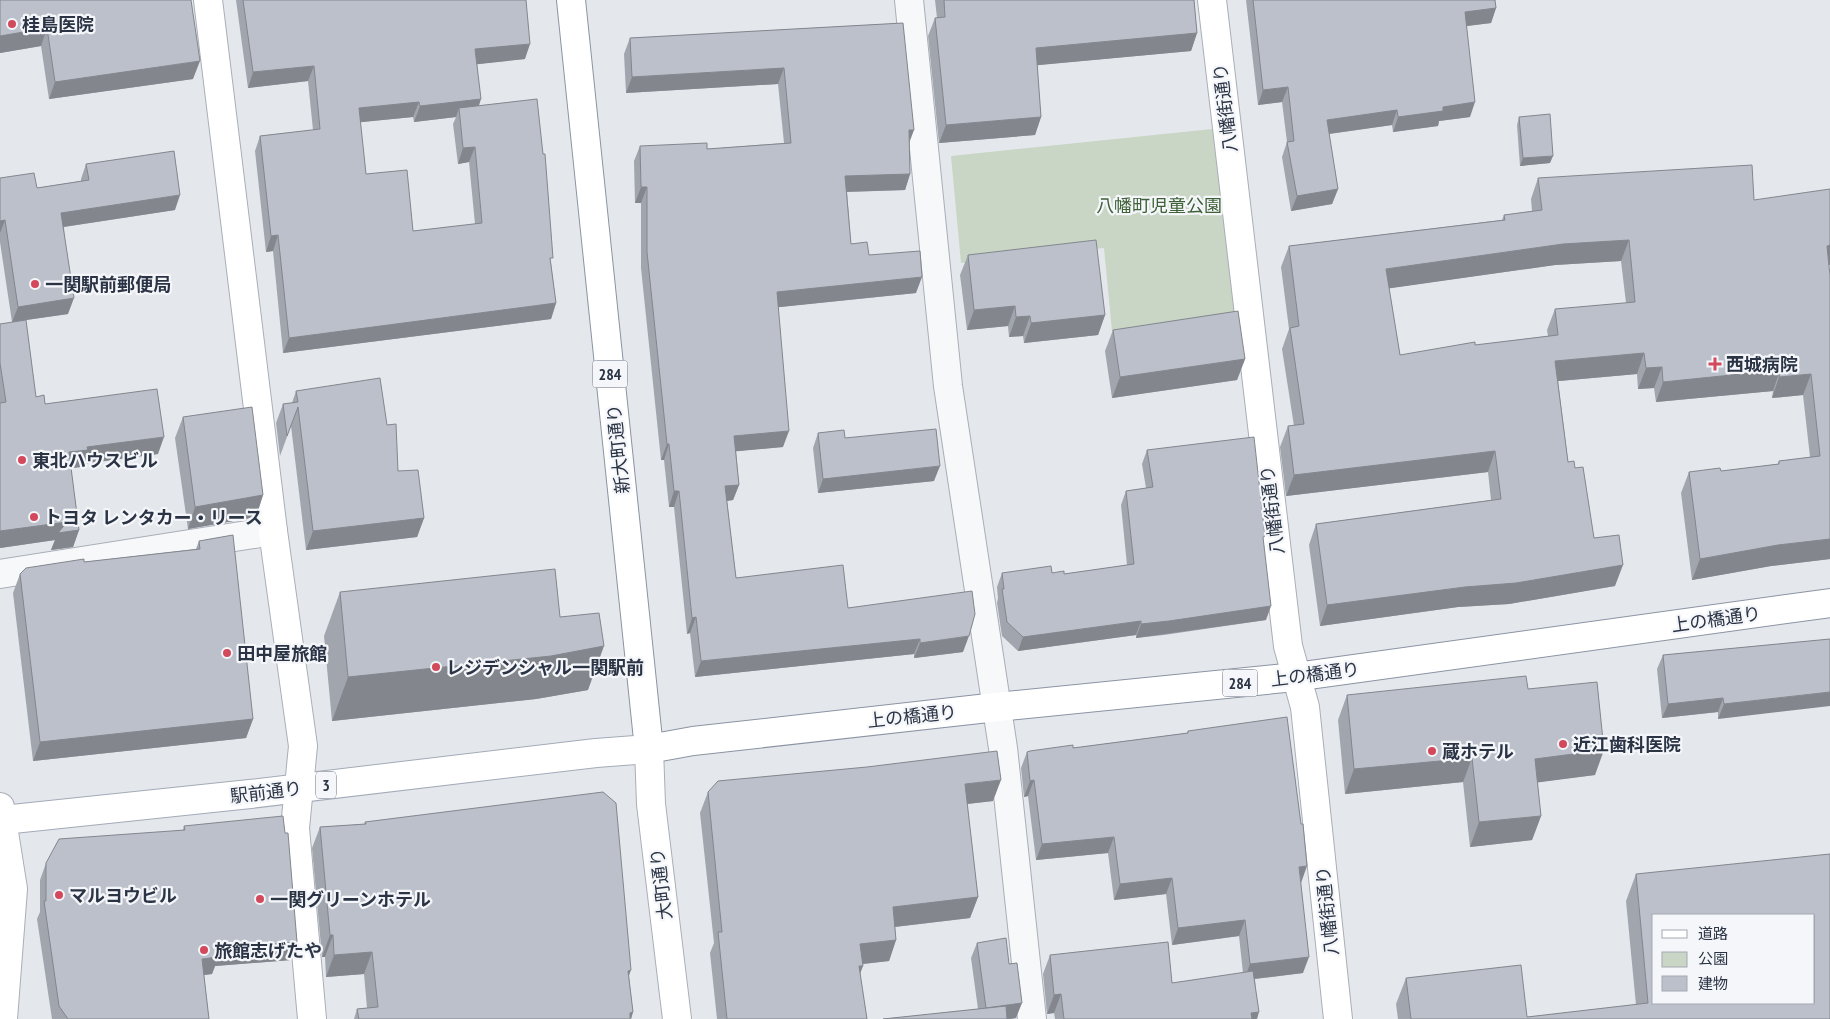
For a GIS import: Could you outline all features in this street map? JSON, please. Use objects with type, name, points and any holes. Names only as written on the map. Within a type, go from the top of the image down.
[{"type":"main road","points":[[208,0],[273,531],[303,746],[295,828],[312,1019]]},
{"type":"main road","name":"新大町通り","points":[[571,0],[649,748]]},
{"type":"main road","name":"八幡街通り","points":[[1212,0],[1288,646],[1295,677],[1305,707],[1338,1019]]},
{"type":"main road","name":"上の橋通り","points":[[649,748],[693,741],[997,707],[1295,677],[1830,604]]},
{"type":"main road","name":"駅前通り","points":[[1,813],[300,788],[649,748]]},
{"type":"main road","name":"大町通り","points":[[649,748],[651,804],[677,1019]]},
{"type":"main road","points":[[1,813],[7,890],[3,1019]]},
{"type":"street","points":[[909,0],[948,386],[997,707],[1032,1019]]},
{"type":"street","points":[[0,574],[273,531]]},
{"type":"green space","name":"八幡町児童公園","points":[[1222,128],[1240,317],[1112,331],[1104,248],[961,263],[951,156]]},
{"type":"building","points":[[0,0],[191,0],[200,61],[55,82],[47,28],[0,36]]},
{"type":"building","points":[[243,0],[526,0],[530,44],[475,49],[481,99],[420,106],[419,102],[359,108],[366,174],[407,170],[413,231],[482,223],[475,147],[463,148],[459,108],[537,99],[543,154],[545,154],[553,258],[550,258],[556,303],[289,338],[278,235],[271,236],[260,136],[320,129],[314,66],[253,72]]},
{"type":"building","points":[[944,0],[1194,0],[1197,33],[1036,48],[1041,117],[946,125],[935,18],[945,17]]},
{"type":"building","points":[[1253,0],[1495,0],[1496,8],[1465,12],[1475,102],[1443,107],[1443,111],[1398,117],[1397,110],[1327,120],[1338,189],[1297,196],[1287,142],[1294,141],[1288,87],[1263,90]]},
{"type":"building","points":[[903,23],[914,130],[909,130],[910,174],[845,176],[851,244],[867,242],[869,255],[920,251],[922,277],[777,292],[789,431],[734,436],[739,485],[725,486],[736,578],[843,565],[848,608],[972,591],[975,614],[969,636],[920,643],[920,639],[701,661],[696,617],[692,618],[679,491],[674,491],[669,444],[667,444],[647,252],[647,187],[641,187],[640,146],[707,143],[707,149],[791,143],[784,68],[632,77],[630,38]]},
{"type":"building","points":[[1550,114],[1553,156],[1523,158],[1519,117]]},
{"type":"building","points":[[174,151],[180,195],[61,213],[74,298],[18,307],[5,220],[0,221],[0,178],[34,173],[37,188],[89,180],[86,164]]},
{"type":"building","points":[[1752,165],[1754,200],[1830,189],[1830,245],[1827,246],[1830,276],[1830,539],[1778,545],[1700,559],[1689,472],[1720,468],[1721,471],[1779,464],[1779,461],[1820,456],[1811,374],[1779,377],[1780,370],[1663,382],[1662,367],[1646,368],[1644,353],[1555,361],[1568,462],[1574,461],[1575,468],[1583,467],[1594,538],[1619,535],[1623,565],[1516,583],[1465,587],[1327,605],[1316,524],[1501,499],[1495,451],[1294,475],[1288,426],[1304,424],[1290,328],[1299,326],[1289,246],[1505,220],[1504,215],[1542,210],[1538,178]],"holes":[[[1629,240],[1635,302],[1555,309],[1558,335],[1475,345],[1475,342],[1400,355],[1386,269],[1563,244]]]},
{"type":"building","points":[[1096,240],[1105,315],[1031,323],[1030,316],[1016,317],[1015,306],[974,310],[968,255]]},
{"type":"building","points":[[1238,311],[1245,359],[1120,377],[1113,330]]},
{"type":"building","points":[[26,320],[36,397],[44,395],[45,404],[157,389],[164,437],[87,447],[88,450],[69,452],[79,530],[58,533],[67,522],[0,531],[0,403],[6,402],[0,363],[0,324]]},
{"type":"building","points":[[380,378],[387,425],[396,424],[398,471],[418,470],[424,518],[313,531],[298,407],[287,436],[283,404],[298,402],[296,391]]},
{"type":"building","points":[[252,407],[263,495],[195,507],[183,417]]},
{"type":"building","points":[[936,429],[940,466],[823,479],[818,433],[844,430],[845,438]]},
{"type":"building","points":[[1254,437],[1271,606],[1169,621],[1141,624],[1141,621],[1023,637],[1007,622],[1002,589],[1004,589],[1002,573],[1051,566],[1052,573],[1064,571],[1064,574],[1134,564],[1126,491],[1153,487],[1147,450]]},
{"type":"building","points":[[233,535],[253,719],[40,742],[20,574],[26,568],[84,559],[84,562],[200,549],[199,541]]},
{"type":"building","points":[[555,569],[560,617],[599,613],[604,646],[551,656],[348,677],[340,592]]},
{"type":"building","points":[[1830,639],[1830,692],[1724,704],[1723,698],[1668,704],[1663,655]]},
{"type":"building","points":[[1526,676],[1528,689],[1597,682],[1604,750],[1535,759],[1541,816],[1479,822],[1472,758],[1354,769],[1347,695]]},
{"type":"building","points":[[1287,717],[1301,824],[1303,824],[1307,866],[1299,867],[1309,957],[1250,964],[1245,920],[1178,928],[1172,878],[1120,884],[1114,837],[1042,844],[1034,780],[1030,781],[1027,752],[1073,745],[1073,748],[1188,733],[1188,731]]},
{"type":"building","points":[[997,751],[1001,780],[965,784],[978,897],[893,907],[896,940],[860,944],[863,966],[859,966],[867,1019],[727,1019],[718,932],[722,932],[708,792],[718,781],[867,767]]},
{"type":"building","points":[[603,792],[616,803],[631,970],[628,971],[633,1012],[630,1013],[630,1019],[359,1019],[357,1009],[378,1007],[372,952],[334,955],[333,935],[330,935],[320,827],[366,824],[365,822]]},
{"type":"building","points":[[283,816],[285,833],[288,833],[297,942],[218,949],[218,957],[202,959],[209,1019],[68,1019],[59,1006],[44,901],[46,901],[46,863],[59,839],[185,830],[184,826]]},
{"type":"building","points":[[1830,854],[1830,1019],[1411,1019],[1406,978],[1521,965],[1527,1017],[1648,1003],[1636,874]]},
{"type":"building","points":[[1006,938],[1009,964],[1017,963],[1022,1003],[986,1008],[977,943]]},
{"type":"building","points":[[1168,942],[1172,983],[1253,971],[1259,1012],[1251,1013],[1252,1019],[1064,1019],[1061,994],[1054,995],[1050,955]]},
{"type":"building","points":[[1006,1006],[1007,1019],[883,1019]]},
{"type":"place","name":"桂島医院","points":[[12,24]]},
{"type":"place","name":"一関駅前郵便局","points":[[35,284]]},
{"type":"place","name":"西城病院","points":[[1715,364]]},
{"type":"place","name":"東北ハウスビル","points":[[22,460]]},
{"type":"place","name":"トヨタ レンタカー・リース","points":[[34,517]]},
{"type":"place","name":"田中屋旅館","points":[[227,653]]},
{"type":"place","name":"レジデンシャル一関駅前","points":[[436,667]]},
{"type":"place","name":"近江歯科医院","points":[[1563,744]]},
{"type":"place","name":"蔵ホテル","points":[[1432,751]]},
{"type":"place","name":"マルヨウビル","points":[[59,895]]},
{"type":"place","name":"一関グリーンホテル","points":[[260,899]]},
{"type":"place","name":"旅館志げたや","points":[[204,950]]}]
